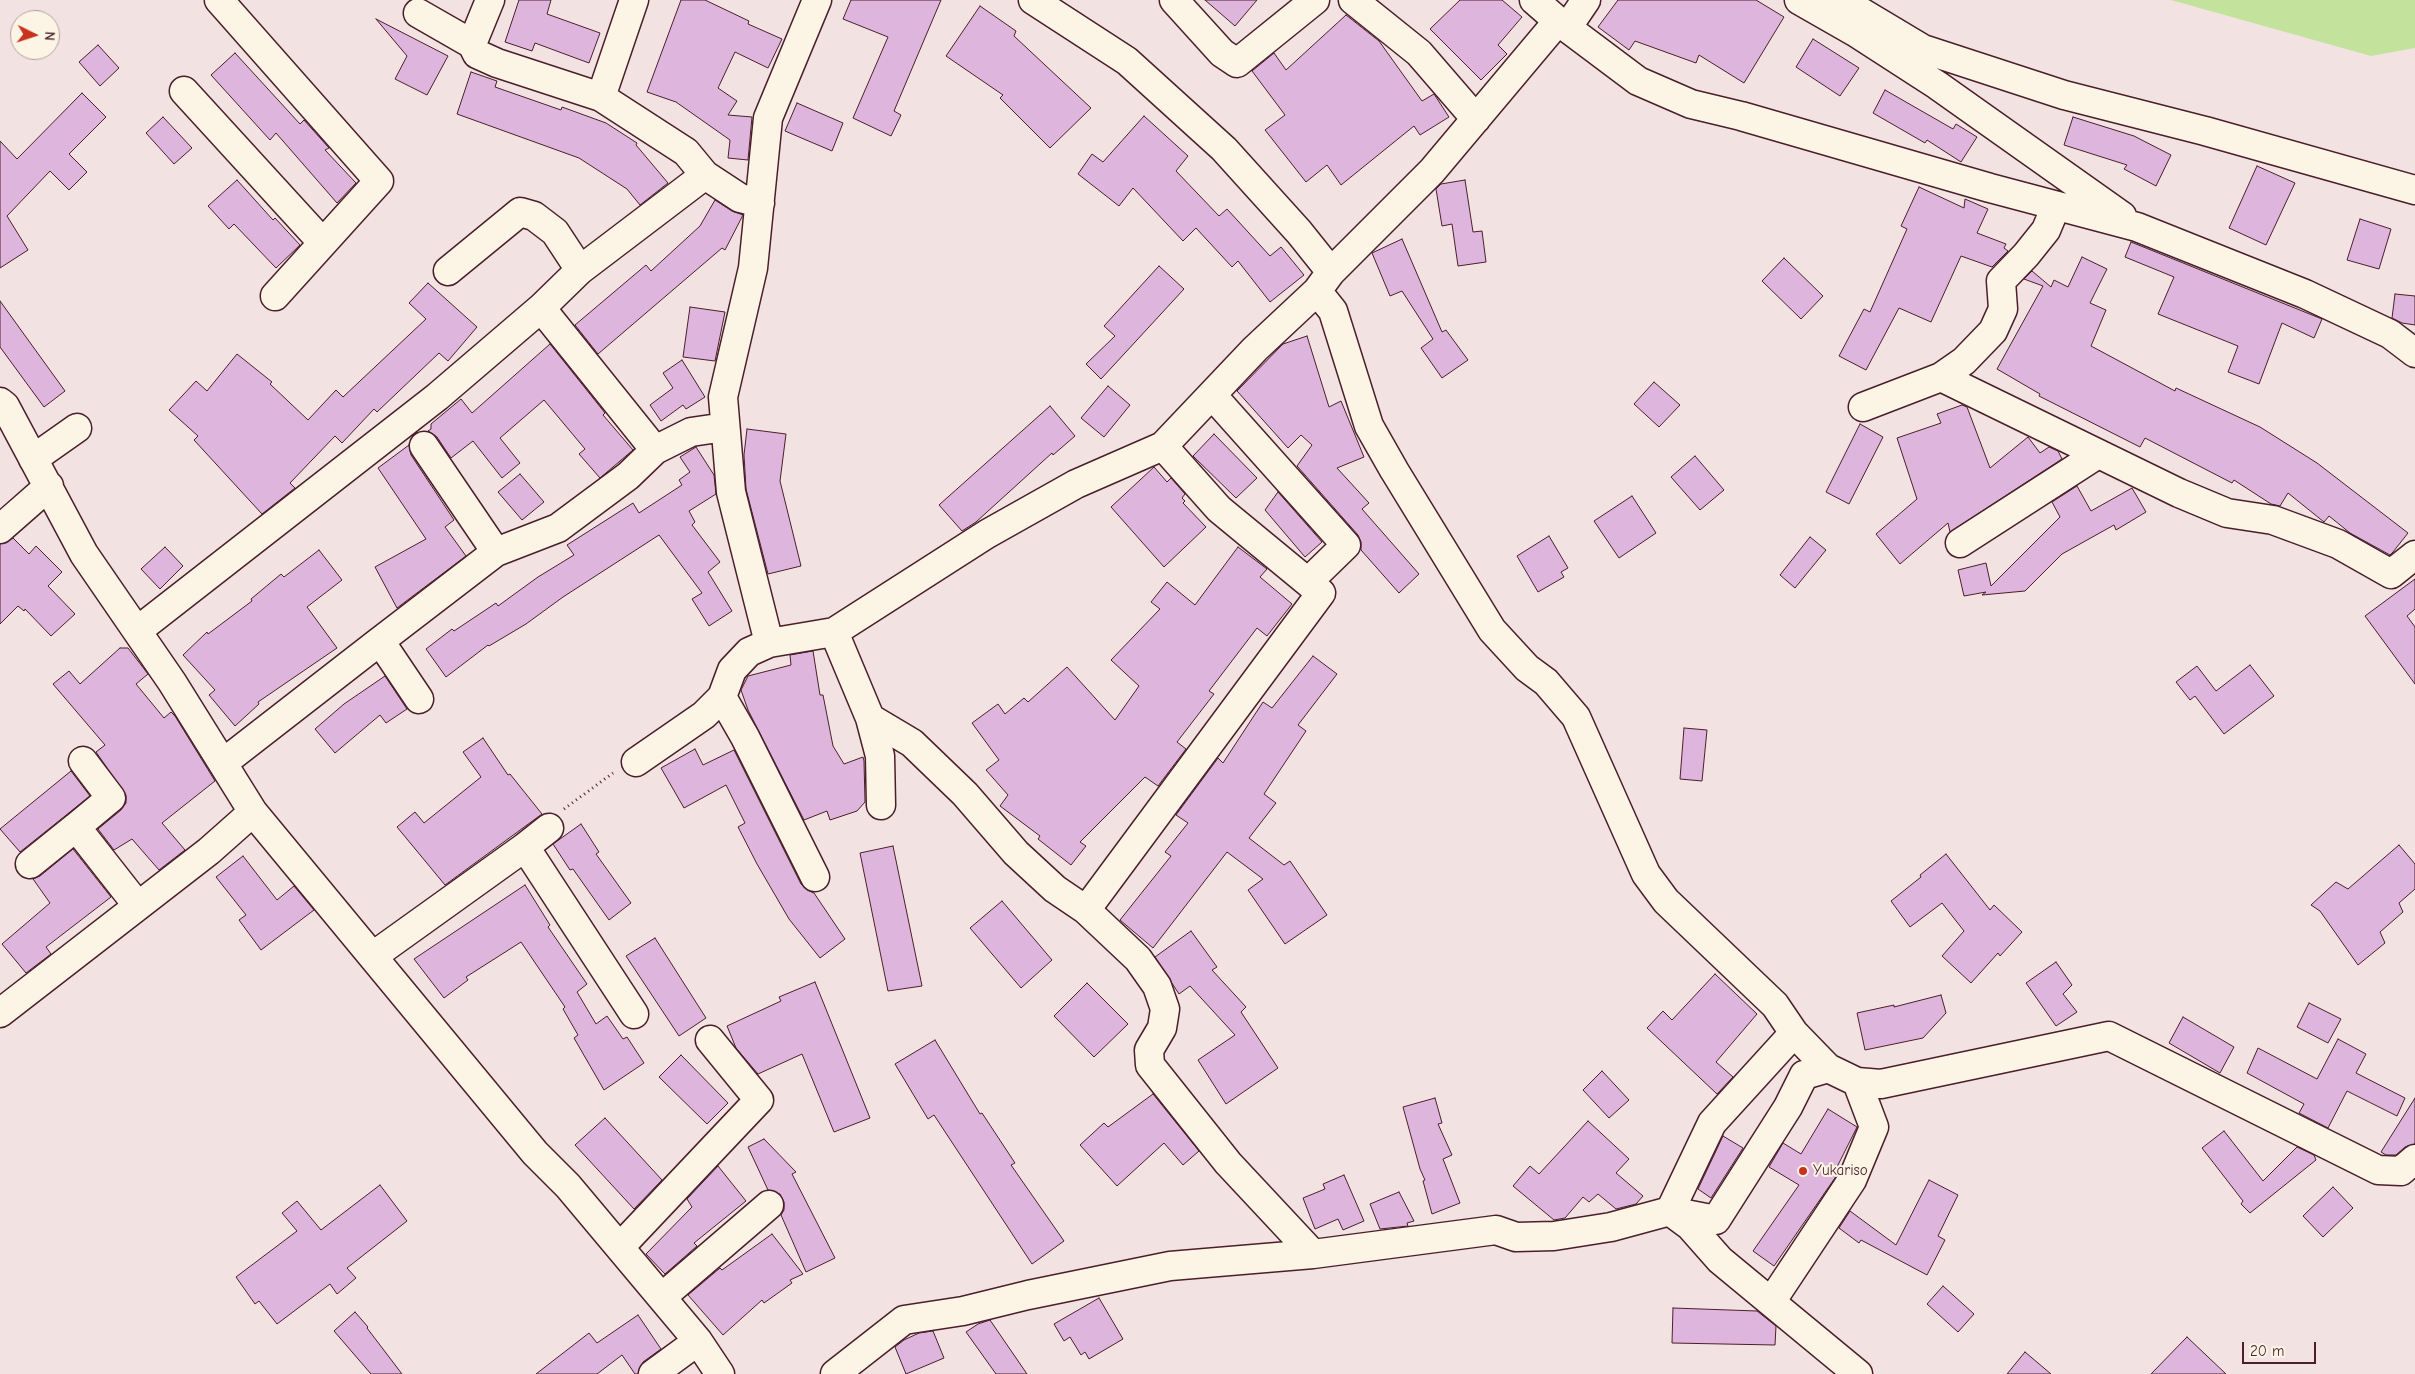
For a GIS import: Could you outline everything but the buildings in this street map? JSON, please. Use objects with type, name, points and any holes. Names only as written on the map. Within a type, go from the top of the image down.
[{"type":"street","points":[[219,0],[378,181],[274,296]]},
{"type":"street","points":[[472,44],[490,0]]},
{"type":"street","points":[[601,97],[634,0]]},
{"type":"street","points":[[769,643],[730,492],[723,397],[753,268],[768,118],[818,0]]},
{"type":"street","points":[[1034,0],[1127,61],[1210,137],[1299,232],[1324,281],[1369,426],[1492,630],[1527,668],[1546,682],[1576,717],[1646,874],[1666,901],[1775,1005],[1794,1032],[1828,1068],[1857,1082],[1881,1084],[2109,1036],[2378,1170],[2401,1171],[2415,1159]]},
{"type":"street","points":[[1174,0],[1222,52],[1237,63],[1315,0]]},
{"type":"street","points":[[1353,0],[1419,53],[1476,119]]},
{"type":"street","points":[[1534,0],[1638,81],[1691,104],[1751,118],[2137,228],[2305,294],[2390,334],[2415,353]]},
{"type":"street","points":[[636,762],[704,716],[722,697],[732,670],[749,652],[769,643],[834,632],[987,534],[1076,484],[1163,446],[1255,349],[1432,171],[1476,119],[1586,0]]},
{"type":"street","points":[[1799,0],[1855,32],[1937,85],[2137,228]]},
{"type":"street","points":[[1841,0],[1923,49],[2064,95],[2415,190]]},
{"type":"street","points":[[418,13],[472,44],[477,54],[498,63],[601,97],[686,152],[705,175],[740,198],[760,203]]},
{"type":"street","points":[[184,91],[323,243]]},
{"type":"street","points":[[137,631],[437,397],[541,308],[580,270],[705,175]]},
{"type":"street","points":[[1863,407],[1941,377],[1964,361],[1994,331],[2003,309],[2001,282],[2046,230],[2056,206]]},
{"type":"street","points":[[448,271],[520,212],[534,216],[555,232],[580,270]]},
{"type":"street","points":[[541,308],[655,450]]},
{"type":"street","points":[[1941,377],[2179,493],[2227,513],[2273,520],[2338,544],[2391,574],[2415,555]]},
{"type":"street","points":[[1212,395],[1346,545],[1308,582]]},
{"type":"street","points":[[0,402],[49,486],[84,554],[137,631],[253,812],[535,1153],[568,1186],[662,1297],[698,1341],[720,1374]]},
{"type":"street","points":[[223,763],[496,552],[558,528],[628,476],[655,450],[691,432],[725,427]]},
{"type":"street","points":[[33,459],[77,428]]},
{"type":"street","points":[[424,446],[496,552]]},
{"type":"street","points":[[1086,910],[1321,593],[1219,509],[1163,446]]},
{"type":"street","points":[[1960,543],[2098,454]]},
{"type":"street","points":[[0,529],[49,486]]},
{"type":"street","points":[[834,632],[870,718],[880,756],[881,805]]},
{"type":"street","points":[[380,642],[419,699]]},
{"type":"street","points":[[722,697],[745,737],[815,877]]},
{"type":"street","points":[[870,718],[912,743],[965,794],[1016,853],[1054,890],[1086,910],[1138,958],[1157,986],[1164,1009],[1162,1028],[1149,1050],[1150,1065],[1228,1163],[1313,1254]]},
{"type":"street","points":[[30,864],[111,798],[83,761]]},
{"type":"street","points":[[0,1013],[209,851],[253,812]]},
{"type":"street","points":[[76,827],[138,906]]},
{"type":"street","points":[[373,956],[549,828]]},
{"type":"street","points":[[525,847],[634,1014]]},
{"type":"street","points":[[1670,1212],[1712,1123],[1794,1032]]},
{"type":"street","points":[[620,1247],[759,1100],[710,1040]]},
{"type":"street","points":[[835,1374],[904,1320],[963,1311],[1028,1295],[1170,1266],[1313,1254],[1496,1230],[1516,1236],[1554,1236],[1611,1227],[1670,1212],[1716,1220],[1788,1107],[1804,1075],[1828,1068]]},
{"type":"street","points":[[1771,1302],[1852,1180],[1874,1127],[1857,1082]]},
{"type":"street","points":[[662,1297],[769,1205]]},
{"type":"street","points":[[1670,1212],[1690,1226],[1720,1260],[1858,1374]]},
{"type":"street","points":[[653,1374],[698,1341]]},
{"type":"path","points":[[549,828],[548,821],[627,764],[636,762]]},
{"type":"green space","points":[[2171,0],[2415,0],[2415,48],[2371,56]]},
{"type":"place","name":"Yukariso","points":[[1803,1171]]}]
